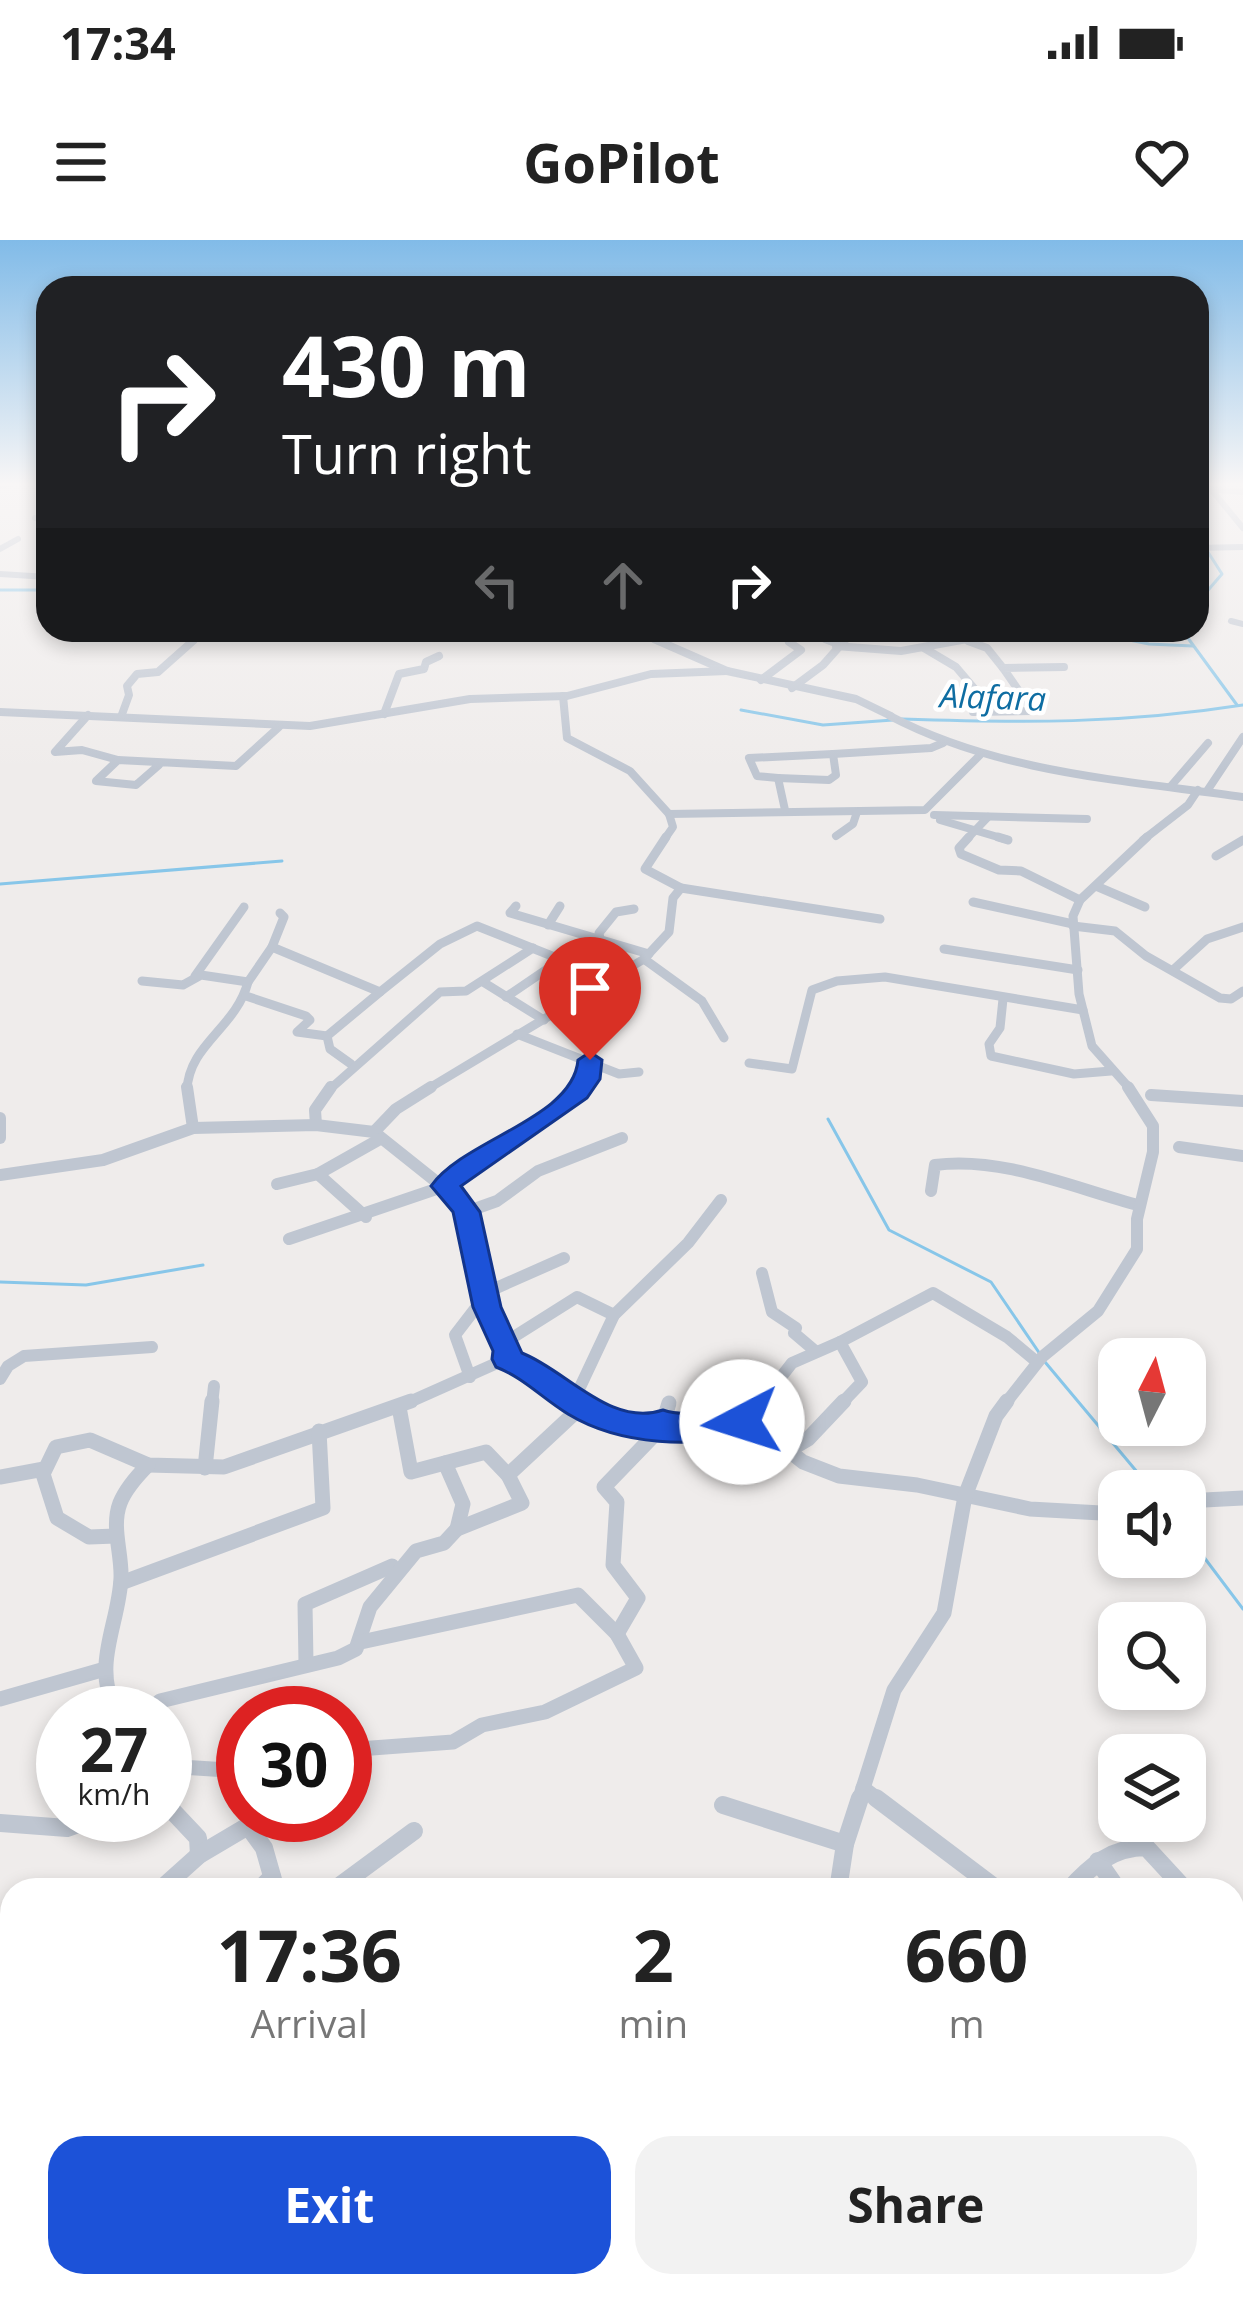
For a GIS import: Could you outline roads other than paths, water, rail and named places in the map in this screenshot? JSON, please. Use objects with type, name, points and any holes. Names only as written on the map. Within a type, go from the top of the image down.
[{"type":"street","points":[[1231,621],[1243,623]]},
{"type":"street","points":[[121,717],[129,695],[127,686],[137,674],[158,672],[192,642]]},
{"type":"street","points":[[662,642],[728,671],[841,697],[980,755],[1243,797]]},
{"type":"street","points":[[761,680],[800,650],[789,642]]},
{"type":"street","points":[[830,642],[890,651],[956,642]]},
{"type":"street","points":[[792,688],[823,665],[841,642]]},
{"type":"street","points":[[924,648],[956,667],[985,701],[973,712],[1033,711],[987,649],[971,642]]},
{"type":"street","points":[[383,714],[399,674],[424,669],[440,656]]},
{"type":"street","points":[[1003,668],[1064,667]]},
{"type":"street","points":[[0,712],[320,725],[470,699],[563,696],[640,675],[728,671]]},
{"type":"street","points":[[841,697],[852,684]]},
{"type":"street","points":[[563,696],[567,739],[630,771],[669,814],[673,827],[645,868],[681,888],[880,920]]},
{"type":"street","points":[[88,715],[55,752],[82,750],[159,766],[236,766],[280,726]]},
{"type":"street","points":[[840,1878],[845,1844],[894,1690],[944,1613],[965,1496],[996,1416],[1015,1397],[1037,1361],[1098,1312],[1137,1250],[1138,1205],[1154,1152],[1153,1126],[1130,1089],[1092,1046],[1073,925],[1080,901],[1202,791],[1243,736]]},
{"type":"street","points":[[833,754],[836,775],[829,780],[757,776],[749,758],[931,748],[943,742]]},
{"type":"street","points":[[1172,786],[1208,743]]},
{"type":"street","points":[[931,812],[980,755]]},
{"type":"street","points":[[118,760],[96,781],[136,785],[159,766]]},
{"type":"street","points":[[778,778],[785,809]]},
{"type":"street","points":[[669,814],[785,809],[1088,818]]},
{"type":"street","points":[[836,836],[854,824],[857,812]]},
{"type":"street","points":[[931,812],[945,822],[1008,840]]},
{"type":"street","points":[[988,817],[959,848],[961,854],[999,870],[1021,871],[1080,901]]},
{"type":"street","points":[[1216,856],[1243,840]]},
{"type":"street","points":[[1096,886],[1145,907]]},
{"type":"street","points":[[277,1184],[318,1174],[377,1135],[396,1109],[646,956],[669,932],[673,898],[681,888]]},
{"type":"street","points":[[973,902],[1115,932],[1220,998],[1231,1000],[1243,991]]},
{"type":"street","points":[[548,925],[560,906]]},
{"type":"street","points":[[142,982],[183,985],[195,976],[244,907]]},
{"type":"street","points":[[516,907],[510,914],[514,917],[646,956],[702,1001],[724,1038]]},
{"type":"street","points":[[600,939],[598,933],[616,912],[634,910]]},
{"type":"street","points":[[193,1128],[186,1082],[192,1063],[199,1048],[236,1018],[248,982],[284,922],[280,913]]},
{"type":"street","points":[[246,996],[306,1016],[310,1020],[296,1028],[297,1032],[327,1036],[440,944],[477,926],[533,948],[599,984]]},
{"type":"street","points":[[1173,970],[1207,939],[1219,939],[1243,927]]},
{"type":"street","points":[[272,947],[380,992]]},
{"type":"street","points":[[316,1125],[315,1110],[351,1064],[436,994],[466,991],[533,948]]},
{"type":"street","points":[[944,949],[1078,970]]},
{"type":"street","points":[[506,997],[559,961]]},
{"type":"street","points":[[195,976],[248,982]]},
{"type":"street","points":[[749,1063],[792,1069],[812,990],[837,979],[935,981],[1003,999],[1083,1010]]},
{"type":"street","points":[[482,982],[544,1019]]},
{"type":"street","points":[[1003,999],[1000,1028],[991,1035],[988,1048],[991,1056],[1074,1074],[1111,1071]]},
{"type":"street","points":[[518,1034],[619,1074],[639,1072]]},
{"type":"street","points":[[327,1036],[330,1049],[351,1064]]},
{"type":"street","points":[[289,1239],[366,1217],[444,1186],[476,1159],[522,1135],[578,1093],[589,1079],[590,1060]]},
{"type":"street","points":[[1151,1095],[1243,1101]]},
{"type":"street","points":[[0,1118],[0,1138]]},
{"type":"street","points":[[0,1174],[103,1160],[193,1128],[316,1125],[377,1135],[459,1198],[505,1351],[577,1403],[676,1428],[749,1419],[803,1462],[839,1476],[1049,1512],[1098,1513]]},
{"type":"street","points":[[466,1212],[497,1201],[538,1171],[622,1138]]},
{"type":"street","points":[[1179,1148],[1243,1156]]},
{"type":"street","points":[[931,1191],[934,1165],[950,1160],[1006,1169],[1138,1205]]},
{"type":"street","points":[[318,1174],[366,1217]]},
{"type":"street","points":[[508,1475],[577,1403],[614,1315],[688,1244],[721,1200]]},
{"type":"street","points":[[470,1376],[455,1336],[485,1295],[564,1258]]},
{"type":"street","points":[[762,1273],[772,1312],[796,1328],[794,1333],[814,1350]]},
{"type":"street","points":[[749,1419],[792,1363],[933,1293],[948,1298],[1037,1361]]},
{"type":"street","points":[[116,1536],[89,1537],[57,1518],[48,1499],[44,1469],[56,1447],[80,1440],[148,1465],[224,1467],[400,1407],[470,1376],[577,1298],[614,1315]]},
{"type":"street","points":[[791,1449],[808,1439],[862,1382],[840,1342]]},
{"type":"street","points":[[0,1379],[8,1366],[24,1356],[152,1347]]},
{"type":"street","points":[[205,1468],[214,1386]]},
{"type":"street","points":[[617,1634],[638,1598],[613,1565],[617,1502],[604,1487],[661,1426],[668,1403]]},
{"type":"street","points":[[400,1407],[411,1472],[486,1452],[508,1475],[522,1503],[457,1528]]},
{"type":"street","points":[[121,1583],[322,1508],[324,1459],[319,1431]]},
{"type":"street","points":[[362,1642],[370,1607],[406,1562],[420,1548],[445,1545],[457,1528],[463,1504],[445,1463]]},
{"type":"street","points":[[107,1686],[105,1669],[121,1583],[116,1536],[120,1504],[148,1465]]},
{"type":"street","points":[[0,1477],[44,1469]]},
{"type":"street","points":[[1206,1500],[1243,1498]]},
{"type":"street","points":[[306,1663],[305,1604],[392,1566]]},
{"type":"street","points":[[192,1693],[338,1658],[362,1642],[578,1595],[617,1634],[636,1668],[545,1712],[482,1725],[453,1742],[372,1748]]},
{"type":"street","points":[[0,1700],[105,1669]]},
{"type":"street","points":[[863,1788],[982,1878]]},
{"type":"street","points":[[722,1805],[845,1844]]},
{"type":"street","points":[[0,1823],[36,1826]]},
{"type":"street","points":[[174,1878],[200,1855],[248,1826],[264,1847],[268,1878]]},
{"type":"street","points":[[192,1832],[198,1838],[200,1855]]},
{"type":"street","points":[[351,1878],[414,1832]]},
{"type":"street","points":[[1082,1878],[1098,1861],[1133,1846],[1146,1847],[1175,1878]]},
{"type":"street","points":[[1098,1861],[1110,1878]]},
{"type":"waterway","points":[[1209,589],[1218,579]]},
{"type":"waterway","points":[[0,590],[36,590]]},
{"type":"waterway","points":[[1139,642],[1193,646]]},
{"type":"waterway","points":[[1191,642],[1237,705]]},
{"type":"waterway","name":"Alafara","points":[[902,719],[1073,721],[1243,705]]},
{"type":"waterway","name":"Alafara","points":[[741,710],[823,725],[893,720]]},
{"type":"waterway","points":[[0,884],[282,861]]},
{"type":"waterway","points":[[828,1119],[889,1230],[991,1282],[1040,1354]]},
{"type":"waterway","points":[[0,1282],[86,1285],[203,1265]]},
{"type":"waterway","points":[[1045,1362],[1135,1470]]},
{"type":"waterway","points":[[1206,1560],[1243,1609]]}]
